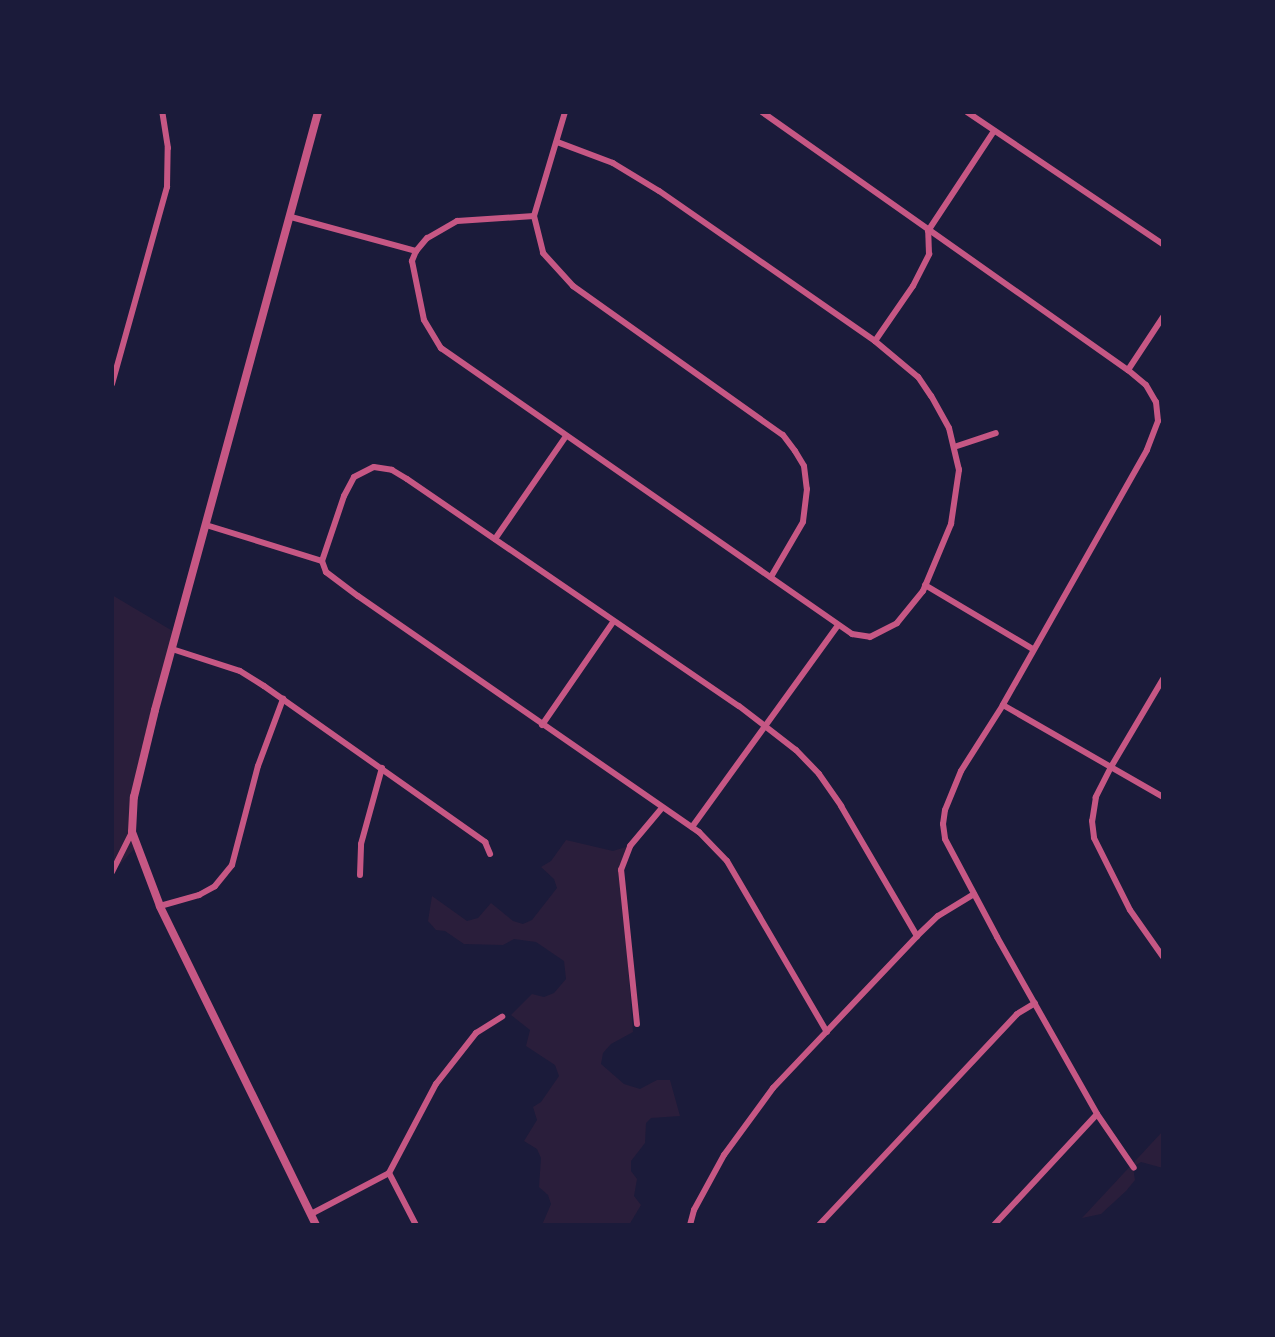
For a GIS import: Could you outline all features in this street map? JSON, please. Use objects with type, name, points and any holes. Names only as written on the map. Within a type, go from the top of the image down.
[{"type":"street","points":[[112,384],[167,187],[168,148],[162,112]]},
{"type":"street","points":[[112,872],[132,832],[134,797],[172,649],[318,112]]},
{"type":"street","points":[[565,112],[534,216],[543,253],[573,286],[783,435],[795,451],[804,466],[807,489],[803,522],[771,577]]},
{"type":"street","points":[[762,112],[1128,370],[1146,385],[1156,402],[1160,414],[1147,450],[1003,705],[961,771],[944,816],[945,839],[974,894],[1097,1114],[1134,1168]]},
{"type":"street","points":[[967,112],[1163,244]]},
{"type":"street","points":[[875,341],[913,286],[929,254],[928,231],[994,131]]},
{"type":"street","points":[[534,216],[457,221],[427,238],[416,251],[412,261],[424,320],[441,348],[852,634],[870,637],[884,633],[897,623],[925,585],[951,524],[959,470],[949,428],[918,377],[875,341],[634,175],[557,142]]},
{"type":"street","points":[[291,217],[416,251]]},
{"type":"street","points":[[1128,370],[1163,317]]},
{"type":"street","points":[[954,447],[996,433]]},
{"type":"street","points":[[495,539],[566,436]]},
{"type":"street","points":[[827,1032],[727,861],[692,827],[661,809],[326,572],[322,561],[347,488],[354,477],[374,467],[392,470],[407,479],[765,725],[805,758],[825,782],[917,936]]},
{"type":"street","points":[[206,525],[322,561]]},
{"type":"street","points":[[925,585],[1033,649]]},
{"type":"street","points":[[542,725],[613,622]]},
{"type":"street","points":[[692,827],[838,625]]},
{"type":"street","points":[[172,649],[240,671],[485,842],[490,854]]},
{"type":"street","points":[[1163,679],[1111,767],[1096,797],[1092,821],[1094,838],[1130,910],[1163,957]]},
{"type":"street","points":[[160,906],[199,895],[215,886],[232,865],[258,766],[283,699]]},
{"type":"street","points":[[1003,705],[1163,797]]},
{"type":"street","points":[[360,875],[361,844],[382,768]]},
{"type":"street","points":[[637,1024],[621,870],[630,846],[661,809]]},
{"type":"street","points":[[132,832],[160,906],[316,1225]]},
{"type":"street","points":[[690,1225],[705,1186],[740,1130],[773,1088],[917,936],[938,916],[974,894]]},
{"type":"street","points":[[819,1225],[1017,1014],[1035,1003]]},
{"type":"street","points":[[311,1214],[389,1173],[436,1084],[476,1033],[502,1017]]},
{"type":"street","points":[[994,1225],[1097,1114]]},
{"type":"street","points":[[389,1173],[416,1225]]},
{"type":"shaded area","points":[[112,595],[176,633],[135,796],[135,848],[112,873]]},
{"type":"shaded area","points":[[566,840],[613,851],[629,846],[621,871],[633,1032],[611,1044],[603,1053],[601,1064],[624,1084],[640,1089],[657,1080],[670,1080],[680,1116],[651,1118],[646,1123],[645,1143],[631,1161],[631,1171],[637,1179],[634,1196],[641,1205],[629,1225],[542,1225],[551,1204],[548,1195],[539,1187],[541,1158],[537,1149],[524,1141],[537,1120],[533,1107],[541,1102],[559,1076],[555,1065],[526,1046],[530,1030],[511,1015],[532,994],[544,997],[554,993],[566,979],[564,961],[536,942],[514,939],[503,945],[464,944],[445,931],[436,930],[428,921],[432,896],[467,921],[478,918],[491,903],[513,921],[523,924],[532,920],[557,888],[554,879],[541,867],[551,861]]},
{"type":"shaded area","points":[[1163,1131],[1163,1168],[1141,1162],[1133,1167],[1135,1180],[1126,1191],[1101,1214],[1082,1218]]}]
